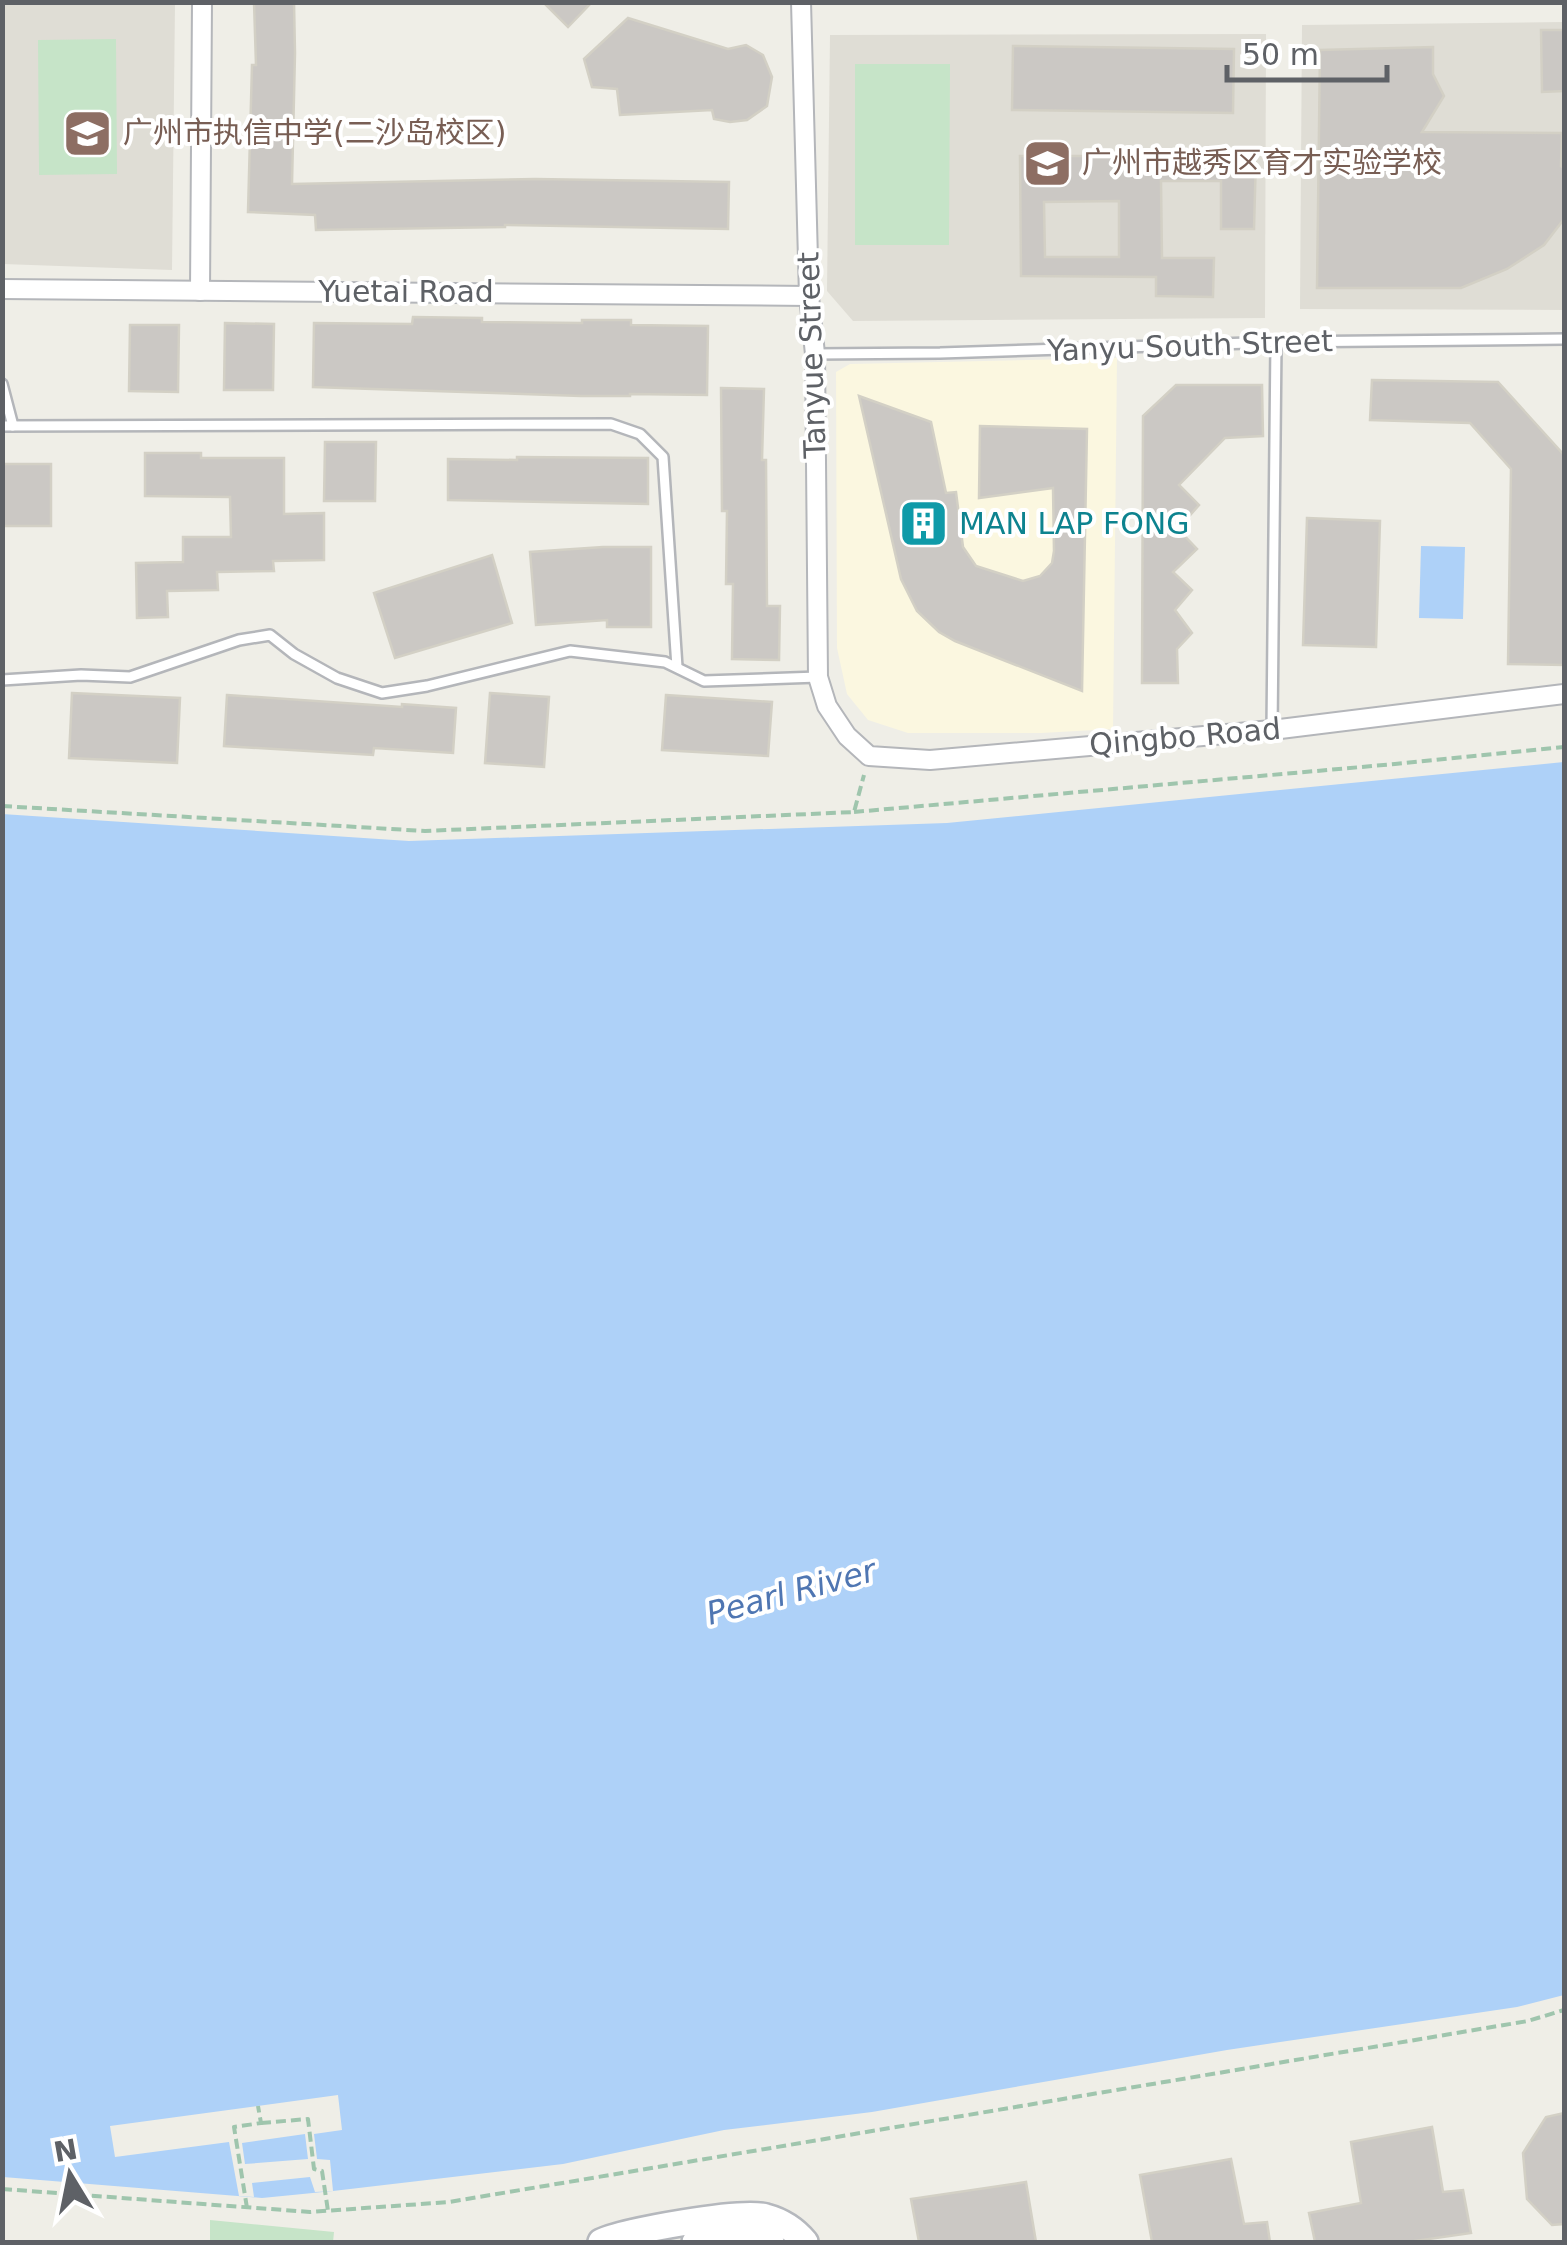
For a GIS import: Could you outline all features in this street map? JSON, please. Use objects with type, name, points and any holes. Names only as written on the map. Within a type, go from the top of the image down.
[{"type":"main road","points":[[601,2242],[746,2215],[768,2217],[805,2242]]},
{"type":"main road","points":[[695,2242],[744,2235],[771,2242]]},
{"type":"street","points":[[200,291],[202,2]]},
{"type":"street","name":"Tanyue Street","points":[[801,2],[809,296],[815,354],[818,676],[827,706],[847,736],[869,756]]},
{"type":"street","name":"Yuetai Road","points":[[2,289],[809,296]]},
{"type":"street","name":"Qingbo Road","points":[[869,756],[930,760],[1272,730],[1564,694]]},
{"type":"lane","name":"Yanyu South Street","points":[[815,354],[1564,339]]},
{"type":"lane","points":[[1272,730],[1276,342]]},
{"type":"lane","points":[[2,384],[8,426],[612,424],[640,434],[663,458],[677,667]]},
{"type":"lane","points":[[2,680],[81,675],[130,678],[239,640],[270,635],[294,654],[337,678],[382,692],[427,686],[570,651],[665,662],[704,681],[818,676]]},
{"type":"path","points":[[2,806],[424,832],[854,812],[1564,747]]},
{"type":"path","points":[[854,812],[869,756]]},
{"type":"path","points":[[2,2189],[310,2212],[449,2202],[1528,2021],[1564,2010]]},
{"type":"path","points":[[258,2106],[260,2123]]},
{"type":"path","points":[[247,2208],[234,2127],[308,2118],[314,2169],[322,2171],[328,2211]]},
{"type":"shaded area","name":"广州市执信中学(二沙岛校区)","points":[[3,3],[175,3],[172,270],[3,264]]},
{"type":"shaded area","points":[[1564,22],[1564,310],[1300,309],[1302,25]]},
{"type":"shaded area","name":"广州市越秀区育才实验学校","points":[[1266,34],[1265,318],[853,321],[827,291],[830,35]]},
{"type":"shaded area","name":"MAN LAP FONG","points":[[1117,358],[1113,729],[908,733],[868,720],[847,694],[837,648],[836,372],[850,364]]},
{"type":"green space","points":[[116,39],[117,174],[39,175],[38,40]]},
{"type":"green space","points":[[855,64],[950,64],[949,245],[855,245]]},
{"type":"green space","points":[[210,2220],[334,2232],[333,2242],[210,2242]]},
{"type":"water","points":[[1421,546],[1465,547],[1463,619],[1419,618]]},
{"type":"water","name":"Pearl River","points":[[1564,762],[1564,1995],[1517,2007],[1227,2050],[872,2112],[724,2130],[563,2164],[333,2191],[262,2198],[3,2177],[2,814],[409,841],[947,823]]},
{"type":"pier","points":[[338,2095],[342,2130],[314,2134],[317,2159],[330,2160],[333,2191],[315,2192],[310,2177],[252,2183],[254,2197],[239,2196],[229,2142],[115,2157],[110,2126]],"holes":[[[305,2134],[308,2159],[245,2164],[242,2143]]]},
{"type":"building","points":[[254,2],[294,2],[292,184],[535,179],[729,182],[728,229],[505,225],[316,230],[315,215],[248,212],[252,65],[256,65]]},
{"type":"building","points":[[543,2],[592,2],[568,27]]},
{"type":"building","points":[[628,18],[728,49],[746,45],[763,55],[772,77],[767,106],[747,120],[730,122],[714,119],[712,110],[620,115],[617,89],[592,87],[584,59]]},
{"type":"building","points":[[1541,30],[1564,30],[1564,91],[1542,92]]},
{"type":"building","points":[[1013,46],[1234,49],[1233,113],[1012,110]]},
{"type":"building","points":[[1433,47],[1433,74],[1444,96],[1422,132],[1562,133],[1564,219],[1544,245],[1507,269],[1461,288],[1317,288],[1320,50]]},
{"type":"building","points":[[1020,156],[1256,156],[1254,229],[1221,229],[1221,181],[1161,181],[1162,258],[1214,258],[1213,297],[1156,296],[1156,277],[1021,276]],"holes":[[[1119,201],[1119,257],[1045,257],[1044,202]]]},
{"type":"building","points":[[413,317],[482,318],[482,322],[631,320],[631,325],[708,326],[707,395],[581,396],[313,387],[314,323],[412,324]]},
{"type":"building","points":[[225,323],[274,324],[273,390],[224,390]]},
{"type":"building","points":[[130,325],[179,325],[178,392],[129,391]]},
{"type":"building","points":[[1372,380],[1498,382],[1564,455],[1564,665],[1508,664],[1511,469],[1470,423],[1370,420]]},
{"type":"building","points":[[1176,385],[1262,385],[1263,436],[1225,438],[1179,485],[1199,505],[1178,529],[1197,549],[1173,572],[1192,590],[1175,610],[1192,633],[1177,649],[1178,683],[1142,683],[1143,416]]},
{"type":"building","points":[[721,388],[764,389],[767,606],[780,606],[779,660],[732,659],[733,584],[726,584]]},
{"type":"building","name":"MAN LAP FONG","points":[[859,396],[931,422],[946,493],[956,492],[963,547],[976,566],[1023,581],[1040,576],[1052,563],[1053,488],[979,498],[980,426],[1087,429],[1082,691],[955,641],[917,611],[901,579]]},
{"type":"building","points":[[325,442],[376,442],[375,501],[324,501]]},
{"type":"building","points":[[145,453],[284,458],[284,514],[324,513],[324,560],[273,561],[274,571],[217,572],[218,590],[167,591],[168,617],[137,618],[136,563],[183,562],[183,537],[231,537],[230,497],[145,496]]},
{"type":"building","points":[[648,458],[648,504],[448,500],[448,459]]},
{"type":"building","points":[[2,464],[51,464],[51,526],[2,526]]},
{"type":"building","points":[[1307,518],[1380,521],[1376,647],[1303,645]]},
{"type":"building","points":[[651,547],[651,627],[607,627],[607,620],[536,625],[530,552]]},
{"type":"building","points":[[492,555],[512,623],[395,658],[374,593]]},
{"type":"building","points":[[72,693],[180,698],[177,763],[69,758]]},
{"type":"building","points":[[490,693],[549,697],[544,767],[485,763]]},
{"type":"building","points":[[227,695],[456,708],[453,753],[374,748],[373,755],[224,746]]},
{"type":"building","points":[[666,695],[772,702],[768,756],[662,750]]},
{"type":"building","points":[[1564,2113],[1564,2224],[1552,2225],[1527,2199],[1523,2153],[1546,2117]]},
{"type":"building","points":[[1432,2127],[1443,2192],[1463,2190],[1471,2233],[1408,2242],[1315,2242],[1309,2213],[1361,2203],[1351,2142]]},
{"type":"building","points":[[1231,2159],[1244,2224],[1267,2222],[1270,2242],[1152,2242],[1140,2175]]},
{"type":"building","points":[[1026,2182],[1036,2242],[919,2242],[911,2199]]},
{"type":"place","name":"广州市执信中学(二沙岛校区)","points":[[88,133]]},
{"type":"place","name":"广州市越秀区育才实验学校","points":[[1047,163]]},
{"type":"place","name":"MAN LAP FONG","points":[[924,524]]}]
